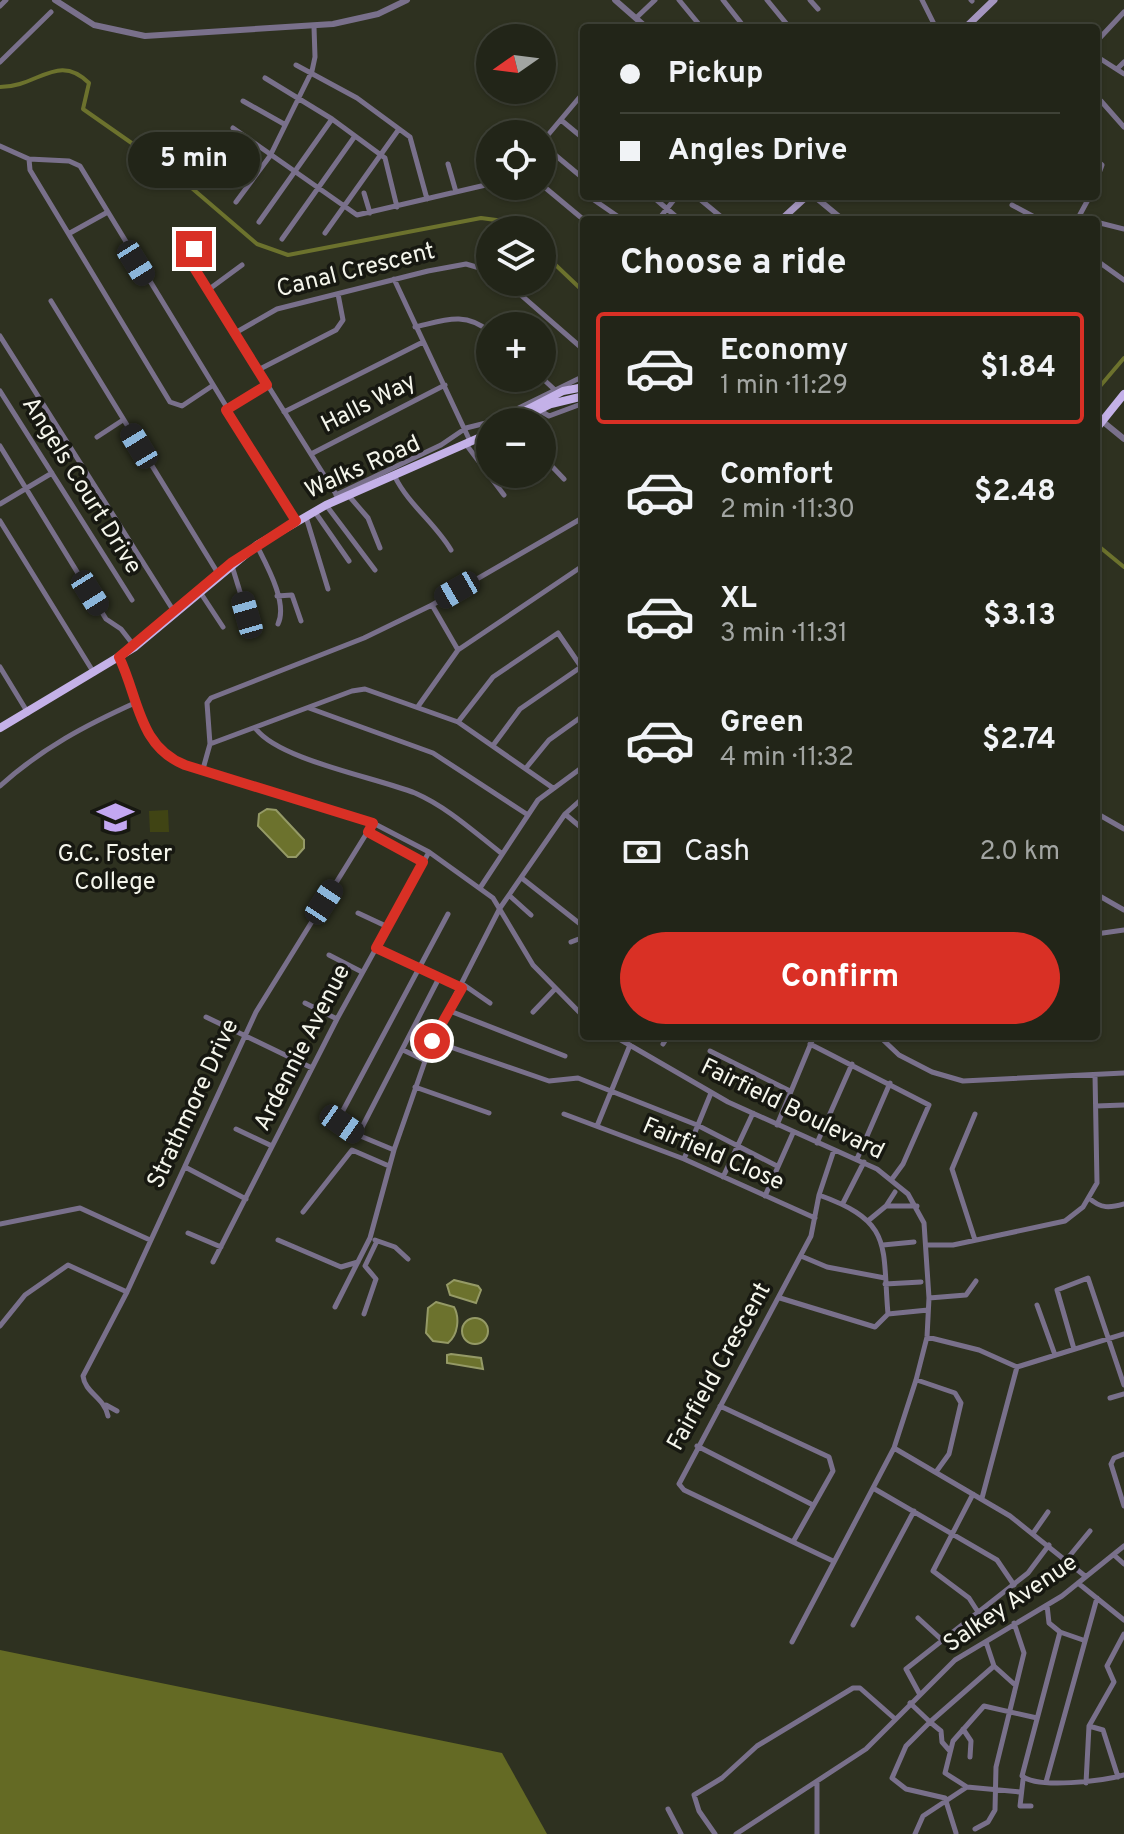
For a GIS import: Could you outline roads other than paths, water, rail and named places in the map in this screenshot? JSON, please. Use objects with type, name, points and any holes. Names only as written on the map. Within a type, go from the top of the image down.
[{"type":"main road","points":[[969,24],[994,0]]},
{"type":"main road","points":[[785,216],[803,200]]},
{"type":"main road","points":[[530,408],[563,391],[580,388]]},
{"type":"main road","points":[[1100,418],[1124,394]]},
{"type":"main road","points":[[545,408],[580,397]]},
{"type":"main road","name":"Walks Road","points":[[0,728],[135,647],[231,563],[296,521],[338,498],[395,477],[476,439]]},
{"type":"street","points":[[0,6],[6,0]]},
{"type":"street","points":[[55,0],[94,25],[130,35],[314,27],[378,14],[407,0]]},
{"type":"street","points":[[615,0],[640,24],[655,0]]},
{"type":"street","points":[[679,0],[699,24]]},
{"type":"street","points":[[767,0],[787,24]]},
{"type":"street","points":[[810,0],[818,9]]},
{"type":"street","points":[[922,0],[934,24]]},
{"type":"street","points":[[724,1],[742,24]]},
{"type":"street","points":[[0,62],[51,12]]},
{"type":"street","points":[[1100,38],[1124,12]]},
{"type":"street","points":[[236,202],[270,156],[312,71],[314,27]]},
{"type":"street","points":[[1100,58],[1124,74]]},
{"type":"street","points":[[1118,68],[1124,62]]},
{"type":"street","points":[[296,65],[312,71],[410,137],[427,199]]},
{"type":"street","points":[[265,78],[332,119],[385,158],[397,207]]},
{"type":"street","points":[[556,126],[580,98]]},
{"type":"street","points":[[243,101],[284,124]]},
{"type":"street","points":[[1101,101],[1124,127]]},
{"type":"street","points":[[259,222],[332,119]]},
{"type":"street","points":[[561,120],[580,136]]},
{"type":"street","points":[[233,128],[317,190],[357,215],[476,187]]},
{"type":"street","points":[[325,233],[399,129]]},
{"type":"street","points":[[282,239],[355,136]]},
{"type":"street","points":[[237,151],[247,139]]},
{"type":"street","points":[[0,146],[29,159],[75,162],[296,521]]},
{"type":"street","points":[[556,155],[580,176]]},
{"type":"street","points":[[29,159],[30,170],[172,405],[182,406],[212,386]]},
{"type":"street","points":[[448,164],[456,192]]},
{"type":"street","points":[[364,193],[370,213]]},
{"type":"street","points":[[556,197],[580,217]]},
{"type":"street","points":[[594,200],[617,216]]},
{"type":"street","points":[[657,200],[675,216]]},
{"type":"street","points":[[661,216],[674,200]]},
{"type":"street","points":[[701,200],[720,216]]},
{"type":"street","points":[[819,200],[838,216]]},
{"type":"street","points":[[1012,205],[1033,216]]},
{"type":"street","points":[[70,233],[106,213]]},
{"type":"street","points":[[1100,223],[1124,229]]},
{"type":"street","points":[[204,239],[194,249],[192,260],[338,498],[441,445],[466,428],[490,422],[551,392]]},
{"type":"street","points":[[1100,263],[1124,280]]},
{"type":"street","points":[[208,290],[242,265]]},
{"type":"street","name":"Canal Crescent","points":[[235,333],[277,309],[452,265],[476,267]]},
{"type":"street","points":[[394,279],[466,428],[468,442],[504,495]]},
{"type":"street","points":[[258,370],[336,330],[343,320],[338,294]]},
{"type":"street","points":[[522,296],[580,347]]},
{"type":"street","points":[[51,301],[219,575]]},
{"type":"street","points":[[415,327],[465,317],[476,321]]},
{"type":"street","points":[[0,336],[175,613]]},
{"type":"street","points":[[284,412],[423,342]]},
{"type":"street","points":[[556,390],[580,378]]},
{"type":"street","points":[[226,410],[267,385]]},
{"type":"street","name":"Halls Way","points":[[311,454],[445,385]]},
{"type":"street","name":"Angels Court Drive","points":[[0,391],[132,600]]},
{"type":"street","points":[[556,413],[580,404]]},
{"type":"street","points":[[1100,418],[1123,437]]},
{"type":"street","points":[[97,437],[123,420]]},
{"type":"street","points":[[0,446],[106,619],[121,629],[135,647]]},
{"type":"street","points":[[556,471],[564,479]]},
{"type":"street","points":[[0,504],[52,473]]},
{"type":"street","points":[[395,477],[404,496],[443,537],[451,550]]},
{"type":"street","points":[[349,496],[368,518],[380,548]]},
{"type":"street","points":[[326,505],[375,570]]},
{"type":"street","points":[[315,511],[349,561]]},
{"type":"street","points":[[306,516],[328,589]]},
{"type":"street","points":[[203,769],[210,744],[207,703],[211,698],[364,638],[432,605],[580,519]]},
{"type":"street","points":[[0,521],[95,673]]},
{"type":"street","points":[[257,545],[277,596],[281,617],[278,624]]},
{"type":"street","points":[[231,563],[253,634]]},
{"type":"street","points":[[419,705],[458,650],[580,568]]},
{"type":"street","points":[[200,591],[223,627]]},
{"type":"street","points":[[277,596],[292,595],[301,621]]},
{"type":"street","points":[[432,605],[458,650]]},
{"type":"street","points":[[458,722],[493,677],[558,633],[580,665]]},
{"type":"street","points":[[119,657],[149,735],[160,752],[203,769],[373,823],[429,852],[480,888],[500,908],[533,965],[580,1013]]},
{"type":"street","points":[[0,667],[29,713]]},
{"type":"street","points":[[494,744],[520,709],[580,671]]},
{"type":"street","points":[[210,744],[358,689],[419,705],[458,722],[494,744],[553,788]]},
{"type":"street","points":[[0,786],[38,753],[83,726],[137,702]]},
{"type":"street","points":[[308,707],[433,753],[528,815]]},
{"type":"street","points":[[526,768],[549,740],[580,718]]},
{"type":"street","points":[[256,728],[275,746],[400,788],[442,806],[501,853]]},
{"type":"street","points":[[480,888],[528,815],[553,788],[580,769]]},
{"type":"street","points":[[364,1314],[376,1279],[365,1266],[389,1166],[424,1060],[500,908],[511,897],[565,814],[580,801]]},
{"type":"street","points":[[565,814],[580,827]]},
{"type":"street","points":[[1100,815],[1124,829]]},
{"type":"street","name":"Strathmore Drive","points":[[108,1416],[105,1405],[88,1388],[83,1376],[127,1292],[245,1035],[279,972],[373,823]]},
{"type":"street","points":[[368,832],[423,862]]},
{"type":"street","name":"Ardennie Avenue","points":[[213,1262],[337,1019],[429,852]]},
{"type":"street","points":[[523,879],[580,924]]},
{"type":"street","points":[[1100,896],[1124,910]]},
{"type":"street","points":[[511,897],[531,915]]},
{"type":"street","points":[[358,913],[388,927]]},
{"type":"street","points":[[394,1150],[358,1135],[342,1124],[340,1116],[448,914]]},
{"type":"street","points":[[1100,933],[1124,930]]},
{"type":"street","points":[[571,942],[580,939]]},
{"type":"street","points":[[376,948],[463,987],[490,1003]]},
{"type":"street","points":[[329,955],[362,972]]},
{"type":"street","points":[[358,1135],[439,978]]},
{"type":"street","points":[[533,1012],[555,989]]},
{"type":"street","points":[[305,1003],[337,1019]]},
{"type":"street","points":[[450,1011],[565,1056]]},
{"type":"street","points":[[206,1017],[312,1068]]},
{"type":"street","name":"Fairfield Boulevard","points":[[621,1040],[711,1093],[793,1133],[860,1160],[892,1179],[917,1206],[924,1223],[929,1298],[927,1337],[916,1380],[894,1448],[792,1642]]},
{"type":"street","points":[[663,1044],[666,1040]]},
{"type":"street","points":[[777,1125],[812,1040]]},
{"type":"street","points":[[884,1040],[910,1061],[932,1072],[963,1081],[1124,1073]]},
{"type":"street","points":[[432,1041],[549,1081],[578,1078],[697,1125],[777,1166]]},
{"type":"street","points":[[810,1044],[926,1101],[928,1110],[903,1164],[892,1179]]},
{"type":"street","points":[[597,1126],[630,1045]]},
{"type":"street","points":[[403,1049],[424,1060]]},
{"type":"street","points":[[710,1051],[790,1091]]},
{"type":"street","points":[[817,1143],[852,1064]]},
{"type":"street","points":[[927,1245],[953,1245],[1065,1221],[1089,1198],[1097,1183],[1095,1075]]},
{"type":"street","points":[[843,1203],[890,1083]]},
{"type":"street","points":[[414,1086],[489,1113]]},
{"type":"street","points":[[684,1159],[711,1093]]},
{"type":"street","points":[[1096,1106],[1124,1105]]},
{"type":"street","points":[[723,1177],[753,1113]]},
{"type":"street","name":"Fairfield Close","points":[[564,1114],[684,1159],[815,1218]]},
{"type":"street","points":[[975,1114],[952,1169],[975,1240]]},
{"type":"street","points":[[236,1129],[272,1146]]},
{"type":"street","points":[[765,1196],[793,1133]]},
{"type":"street","points":[[303,1212],[352,1150],[389,1166]]},
{"type":"street","name":"Fairfield Crescent","points":[[833,1561],[684,1490],[679,1484],[680,1477],[801,1256],[834,1150]]},
{"type":"street","points":[[185,1167],[246,1199]]},
{"type":"street","points":[[869,1220],[886,1206],[895,1192]]},
{"type":"street","points":[[819,1195],[843,1203],[869,1220],[883,1245],[888,1314]]},
{"type":"street","points":[[1089,1198],[1097,1205],[1110,1208],[1124,1204]]},
{"type":"street","points":[[886,1206],[917,1206]]},
{"type":"street","points":[[0,1224],[80,1208],[150,1240]]},
{"type":"street","points":[[188,1233],[221,1247]]},
{"type":"street","points":[[373,1239],[395,1247],[408,1259]]},
{"type":"street","points":[[335,1307],[373,1239]]},
{"type":"street","points":[[278,1240],[341,1267],[359,1262]]},
{"type":"street","points":[[883,1245],[914,1242]]},
{"type":"street","points":[[801,1256],[827,1267],[885,1281],[921,1282]]},
{"type":"street","points":[[0,1326],[25,1295],[68,1265],[127,1292]]},
{"type":"street","points":[[1074,1349],[1057,1290],[1083,1278],[1091,1280],[1124,1385]]},
{"type":"street","points":[[929,1298],[966,1295],[976,1281]]},
{"type":"street","points":[[780,1298],[875,1327],[888,1314],[928,1310]]},
{"type":"street","points":[[1037,1305],[1055,1355]]},
{"type":"street","points":[[927,1337],[979,1350],[1017,1367],[1124,1334]]},
{"type":"street","points":[[982,1498],[1017,1367]]},
{"type":"street","points":[[916,1380],[955,1393],[961,1403],[949,1454],[936,1472]]},
{"type":"street","points":[[1110,1398],[1124,1394]]},
{"type":"street","points":[[105,1405],[117,1411]]},
{"type":"street","points":[[720,1406],[829,1457],[833,1471],[793,1542]]},
{"type":"street","points":[[697,1446],[813,1505]]},
{"type":"street","points":[[894,1448],[982,1498],[1034,1532],[1085,1576]]},
{"type":"street","points":[[1124,1454],[1111,1460],[1124,1506]]},
{"type":"street","points":[[873,1488],[997,1560],[1014,1585]]},
{"type":"street","points":[[973,1494],[933,1571],[969,1598],[978,1612]]},
{"type":"street","points":[[853,1625],[914,1511]]},
{"type":"street","points":[[1034,1532],[1048,1512]]},
{"type":"street","points":[[1067,1559],[1090,1531]]},
{"type":"street","name":"Salkey Avenue","points":[[919,1693],[906,1669],[1028,1573],[1049,1545]]},
{"type":"street","name":"Salkey Avenue","points":[[736,1834],[866,1749],[955,1660],[1047,1605],[1124,1546]]},
{"type":"street","points":[[1114,1555],[1124,1564]]},
{"type":"street","points":[[1078,1583],[1124,1620]]},
{"type":"street","points":[[1046,1782],[1097,1598]]},
{"type":"street","points":[[1047,1605],[1046,1619],[1060,1632],[1083,1640]]},
{"type":"street","points":[[918,1618],[942,1640]]},
{"type":"street","points":[[975,1829],[993,1818],[996,1767],[1024,1646],[1014,1623]]},
{"type":"street","points":[[1031,1806],[1020,1806],[1022,1772],[1060,1632]]},
{"type":"street","points":[[1086,1783],[1089,1726],[1114,1682],[1107,1666],[1124,1634]]},
{"type":"street","points":[[986,1642],[994,1666],[1014,1684]]},
{"type":"street","points":[[945,1798],[906,1789],[892,1778],[906,1746],[994,1666]]},
{"type":"street","points":[[715,1834],[699,1811],[694,1795],[722,1778],[757,1746],[853,1688],[860,1688],[894,1718]]},
{"type":"street","points":[[910,1703],[941,1731],[942,1742],[949,1750]]},
{"type":"street","points":[[1020,1792],[967,1787],[945,1773],[949,1750],[984,1706],[1037,1718]]},
{"type":"street","points":[[1023,1780],[1086,1783],[1121,1776],[1107,1736],[1103,1730],[1089,1726]]},
{"type":"street","points":[[963,1729],[971,1741],[970,1757]]},
{"type":"street","points":[[817,1782],[817,1834]]},
{"type":"street","points":[[917,1833],[920,1819],[945,1798],[967,1787]]},
{"type":"street","points":[[945,1798],[956,1833]]},
{"type":"street","points":[[668,1809],[681,1834]]},
{"type":"waterway","points":[[0,87],[13,86],[57,71],[78,74],[89,83],[83,109],[173,172],[257,244],[288,255],[476,219]]},
{"type":"waterway","points":[[556,265],[580,288]]},
{"type":"waterway","points":[[1100,386],[1124,358]]},
{"type":"waterway","points":[[1100,547],[1124,567]]},
{"type":"place","name":"G.C. Foster College","points":[[115,818]]}]
